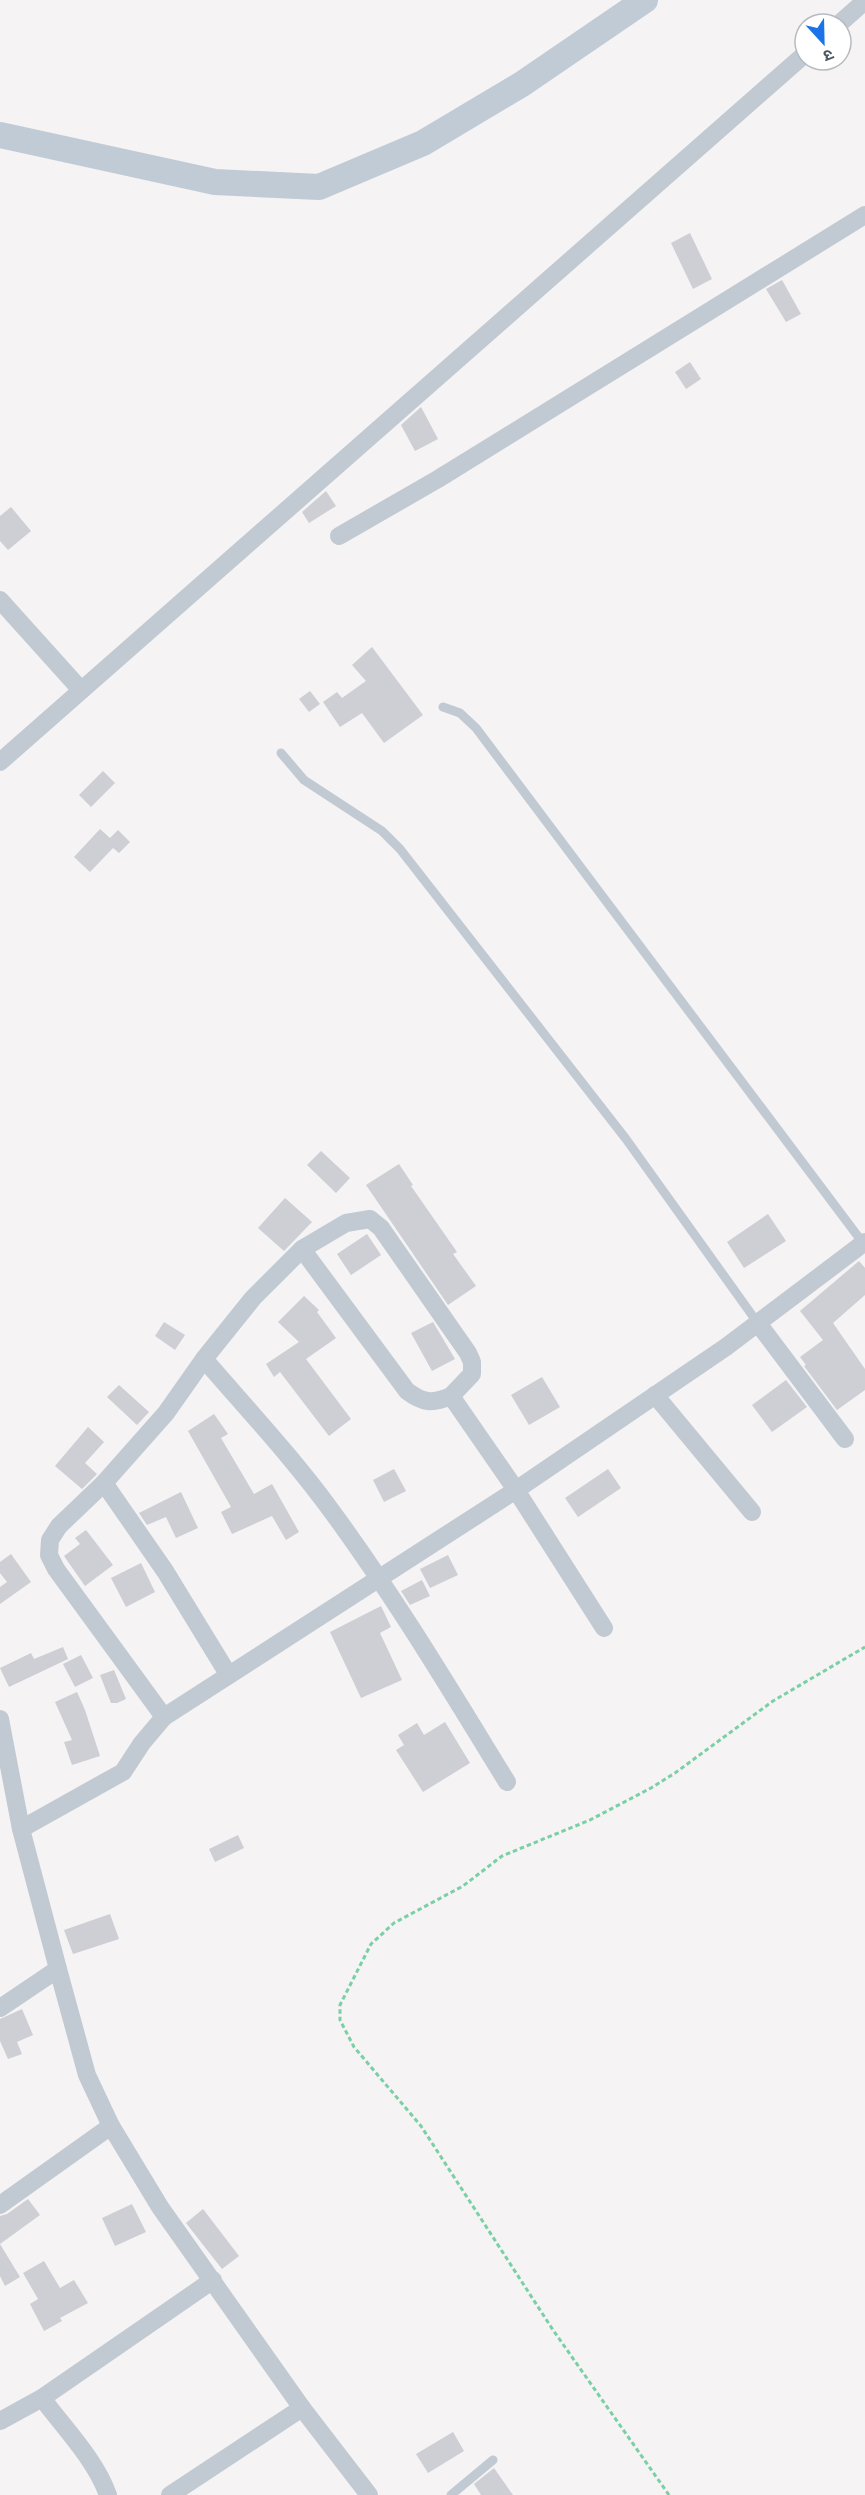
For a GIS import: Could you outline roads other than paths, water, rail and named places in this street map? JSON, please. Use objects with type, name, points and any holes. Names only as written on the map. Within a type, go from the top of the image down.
[{"type":"main road","points":[[1,134],[215,182],[320,187],[423,143],[522,84],[645,0]]},
{"type":"street","points":[[853,12],[865,1]]},
{"type":"street","points":[[0,762],[793,65]]},
{"type":"street","points":[[339,536],[438,479],[865,216]]},
{"type":"street","points":[[0,600],[81,690]]},
{"type":"street","points":[[164,1717],[56,1569],[49,1555],[50,1540],[59,1526],[104,1483],[166,1413],[204,1359],[253,1298],[302,1249],[353,1221],[370,1219],[381,1228],[468,1353],[472,1362],[472,1374],[451,1396],[437,1402],[419,1400],[406,1391],[302,1249]]},
{"type":"street","points":[[21,1829],[123,1772],[142,1743],[164,1717],[516,1490],[726,1347],[864,1242]]},
{"type":"street","points":[[758,1322],[845,1439]]},
{"type":"street","points":[[204,1359],[303,1473],[379,1578],[507,1782]]},
{"type":"street","points":[[655,1395],[752,1512]]},
{"type":"street","points":[[451,1396],[516,1490],[604,1628]]},
{"type":"street","points":[[104,1483],[165,1571],[228,1674]]},
{"type":"street","points":[[0,1719],[21,1829],[58,1969],[87,2075],[111,2126],[160,2207],[302,2408],[369,2495]]},
{"type":"street","points":[[0,2008],[58,1969]]},
{"type":"street","points":[[0,2205],[111,2126]]},
{"type":"street","points":[[0,2421],[42,2398],[213,2280]]},
{"type":"street","points":[[42,2398],[88,2459],[108,2495]]},
{"type":"street","points":[[170,2495],[302,2408]]},
{"type":"lane","points":[[443,707],[460,713],[476,728],[864,1242]]},
{"type":"lane","points":[[281,753],[304,780],[382,831],[400,849],[626,1139],[758,1322]]},
{"type":"lane","points":[[451,2495],[493,2460]]}]
